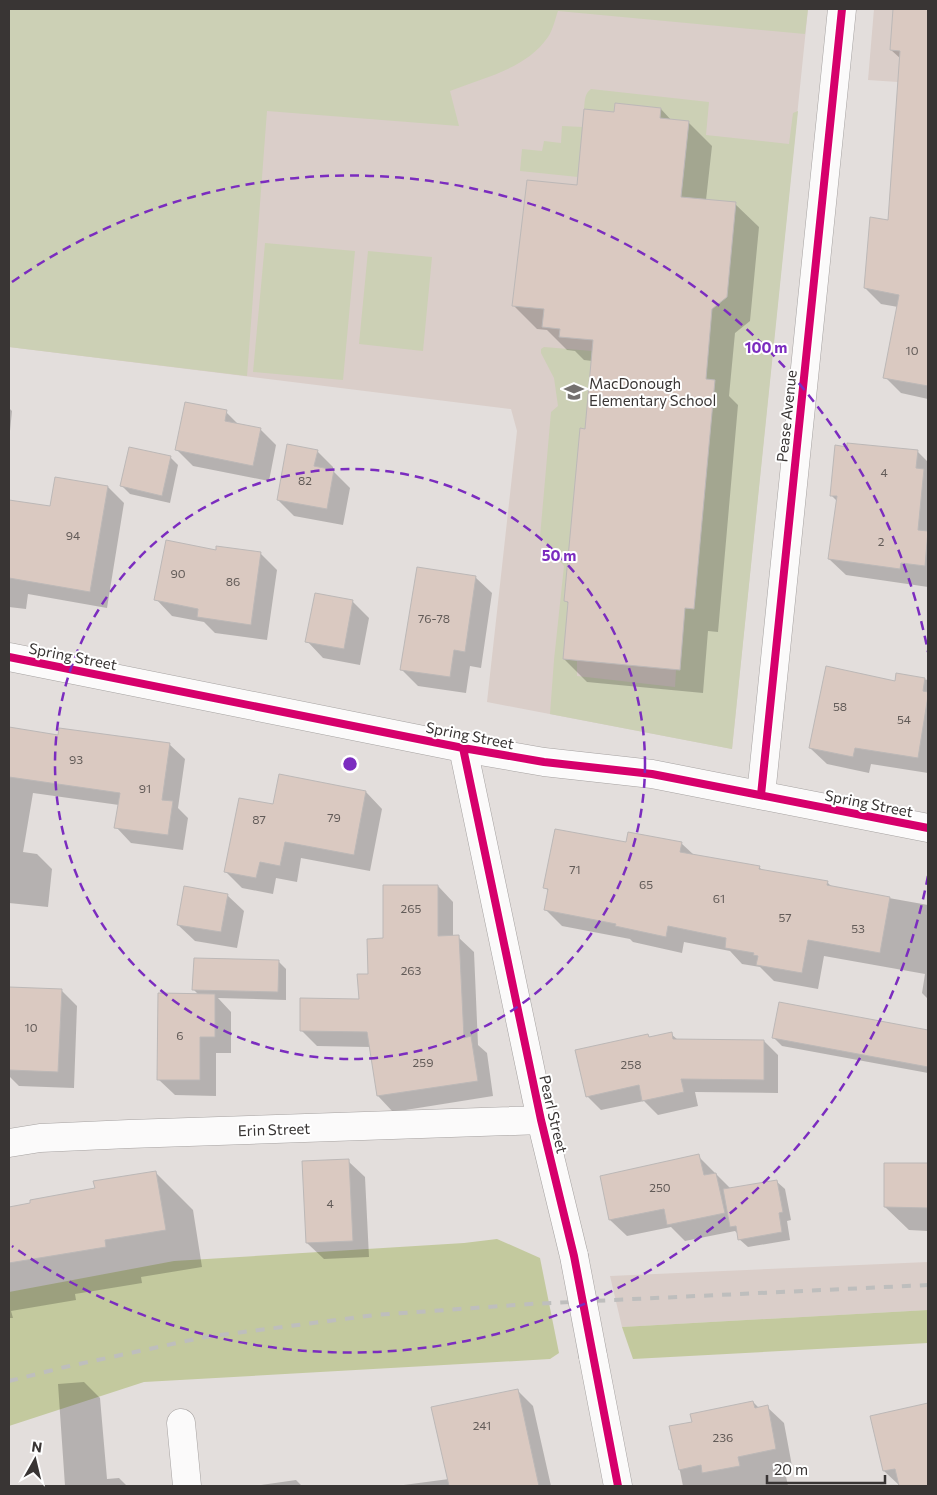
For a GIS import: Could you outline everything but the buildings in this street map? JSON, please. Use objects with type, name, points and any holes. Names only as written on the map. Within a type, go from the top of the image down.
[{"type":"street","name":"Pease Avenue","points":[[761,796],[842,9]]},
{"type":"street","name":"Spring Street","points":[[9,657],[463,748],[544,762],[652,774],[928,828]]},
{"type":"street","name":"Pearl Street","points":[[463,748],[540,1120],[574,1256],[618,1486]]},
{"type":"street","name":"Erin Street","points":[[9,1143],[40,1138],[129,1134],[540,1120]]},
{"type":"street","points":[[181,1423],[187,1486]]},
{"type":"shaded area","name":"MacDonough Elementary School","points":[[9,9],[808,9],[732,749],[487,702],[517,431],[511,409],[9,347]]},
{"type":"shaded area","points":[[874,9],[928,9],[928,84],[868,80]]},
{"type":"shaded area","points":[[928,1262],[928,1310],[622,1327],[610,1276]]},
{"type":"green space","points":[[9,9],[808,9],[805,34],[558,11],[548,37],[528,57],[504,71],[450,91],[459,126],[267,111],[247,376],[9,347]]},
{"type":"green space","points":[[591,89],[709,102],[706,135],[789,144],[793,113],[798,111],[732,749],[550,714],[564,566],[540,537],[551,412],[558,406],[554,378],[541,353],[541,349],[544,347],[592,351],[585,429],[581,428],[564,601],[568,602],[563,659],[577,661],[577,676],[675,687],[676,670],[680,670],[685,608],[694,609],[715,380],[706,379],[693,320],[722,301],[727,292],[736,203],[681,197],[689,121],[660,118],[661,108],[615,103],[614,112],[584,109],[586,95]]},
{"type":"green space","points":[[562,126],[583,127],[578,177],[520,171],[522,149],[542,151],[544,141],[561,143]]},
{"type":"green space","points":[[265,243],[355,251],[343,380],[253,372]]},
{"type":"green space","points":[[368,251],[432,257],[423,351],[359,344]]},
{"type":"green space","points":[[497,1239],[540,1258],[559,1353],[550,1359],[144,1382],[9,1426],[9,1292],[174,1261],[464,1243]]},
{"type":"green space","points":[[928,1310],[928,1343],[633,1359],[622,1327]]},
{"type":"railway","points":[[9,1381],[205,1337],[375,1315],[530,1304],[928,1285]]},
{"type":"cycle path","points":[[761,795],[842,9]]},
{"type":"cycle path","points":[[9,657],[463,748],[544,762],[652,774],[928,828]]},
{"type":"cycle path","points":[[463,748],[541,1120],[574,1256],[618,1486]]},
{"type":"place","name":"MacDonough Elementary School","points":[[574,392]]}]
